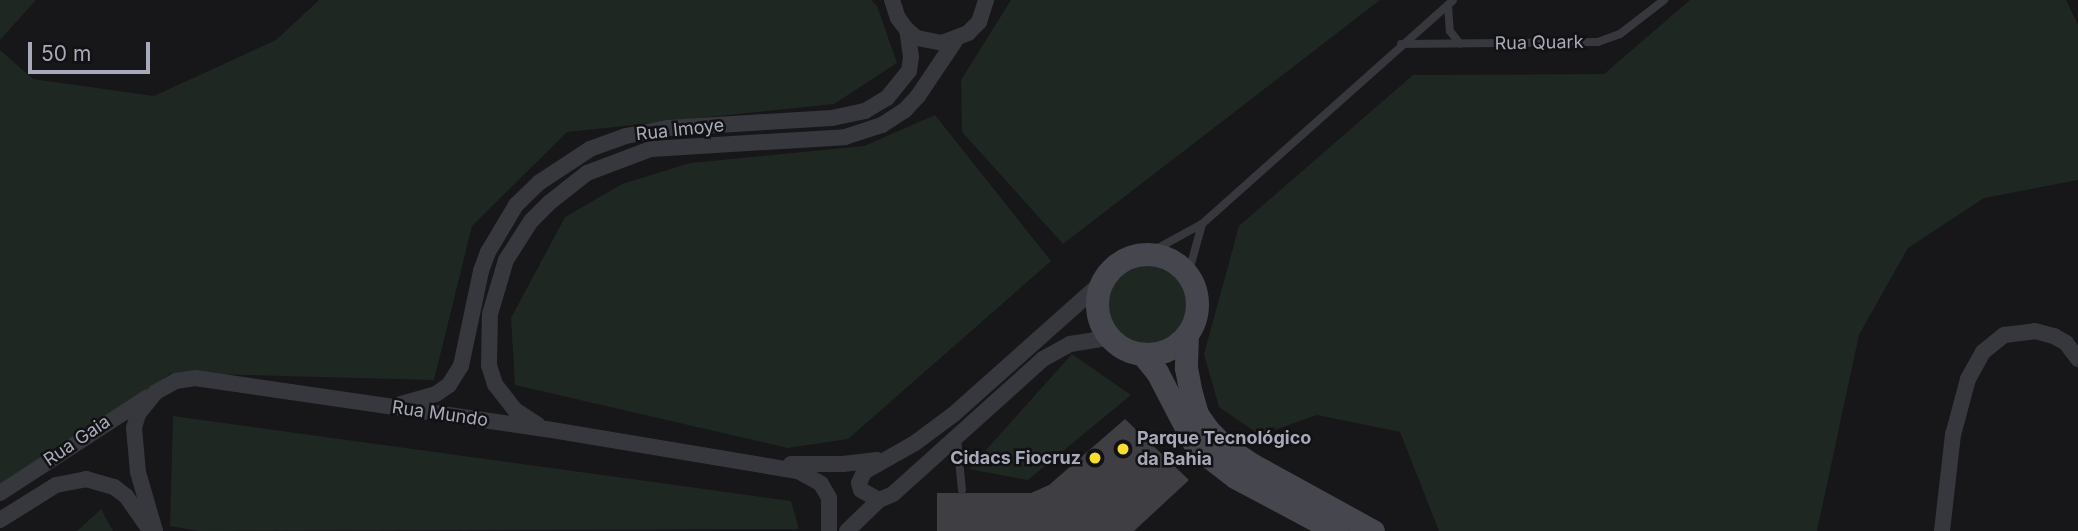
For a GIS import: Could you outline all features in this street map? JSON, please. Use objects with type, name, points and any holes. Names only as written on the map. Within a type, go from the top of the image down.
[{"type":"street","points":[[892,0],[898,18],[907,30],[929,42],[955,41]]},
{"type":"street","name":"Rua Imoye","points":[[546,429],[515,410],[502,396],[489,365],[489,347],[490,314],[506,260],[531,221],[549,203],[587,173],[651,149],[845,137],[882,125],[905,110],[918,96],[955,41],[979,22],[986,0]]},
{"type":"street","name":"Rua Imoye","points":[[378,406],[422,400],[449,385],[466,352],[473,306],[488,253],[516,205],[561,167],[590,149],[626,136],[668,128],[841,117],[866,111],[887,98],[909,71],[911,57],[907,30]]},
{"type":"street","points":[[879,499],[871,498],[861,490],[860,477],[954,414],[1101,283],[1120,262],[1147,254],[1163,257],[1177,264],[1188,275],[1198,302],[1196,315],[1187,335],[1186,368],[1197,414],[1208,430],[1223,445],[1253,465],[1373,531]]},
{"type":"street","points":[[1101,283],[1097,312],[1109,338],[1121,348],[1143,355],[1172,348],[1187,335]]},
{"type":"street","points":[[1942,531],[1953,435],[1968,379],[1983,352],[1994,340],[2004,335],[2018,331],[2035,331],[2054,335],[2066,343],[2078,359]]},
{"type":"street","points":[[847,531],[879,499],[892,494],[1058,349],[1109,338]]},
{"type":"street","points":[[1143,355],[1157,372],[1196,447],[1236,477],[1336,531]]},
{"type":"street","name":"Rua Mundo","points":[[156,392],[176,381],[195,378],[764,463],[797,471],[821,484],[829,498],[829,531]]},
{"type":"street","points":[[152,531],[133,440],[138,414],[156,392]]},
{"type":"street","name":"Rua Gaia","points":[[0,493],[113,417],[156,392]]},
{"type":"street","points":[[764,463],[843,464],[887,458]]},
{"type":"street","name":"Rua Gaia","points":[[0,520],[56,485],[86,479],[114,487],[126,496],[152,531]]},
{"type":"lane","name":"Rua Quark","points":[[1401,44],[1598,42],[1627,30],[1664,0]]},
{"type":"lane","points":[[1451,2],[1450,31],[1460,44]]},
{"type":"lane","points":[[1147,254],[1202,224],[1451,2]]},
{"type":"lane","points":[[1188,275],[1202,224]]},
{"type":"lane","points":[[957,439],[962,490]]},
{"type":"shaded area","points":[[0,0],[36,0],[0,40]]},
{"type":"shaded area","points":[[319,0],[871,0],[877,6],[897,63],[834,104],[567,132],[472,226],[434,380],[171,373],[0,493],[0,50],[33,79],[154,96],[276,40]]},
{"type":"shaded area","points":[[1011,0],[1380,0],[1063,244],[962,132],[961,80]]},
{"type":"shaded area","points":[[1690,0],[2066,0],[2078,25],[2078,180],[1984,198],[1908,248],[1859,335],[1817,531],[1439,531],[1400,432],[1317,415],[1260,435],[1219,407],[1204,354],[1239,226],[1413,75],[1604,74]]},
{"type":"shaded area","points":[[935,115],[1051,261],[848,439],[788,448],[515,385],[511,318],[565,217],[622,184],[690,163],[864,146]]},
{"type":"shaded area","points":[[1146,262],[1162,265],[1175,274],[1184,287],[1187,303],[1184,319],[1175,332],[1162,341],[1146,344],[1130,341],[1117,332],[1108,319],[1105,303],[1108,287],[1117,274],[1130,265]]},
{"type":"shaded area","points":[[1072,354],[1131,395],[1028,480],[969,469]]},
{"type":"shaded area","points":[[173,416],[791,501],[799,529],[200,531],[170,526]]},
{"type":"shaded area","points":[[101,509],[113,531],[77,531]]},
{"type":"building","name":"Parque Tecnológico da Bahia","points":[[1125,419],[1189,480],[1134,531],[937,531],[937,493],[1031,493],[1049,485]]},
{"type":"place","name":"Parque Tecnológico da Bahia","points":[[1123,449]]},
{"type":"place","name":"Cidacs Fiocruz","points":[[1095,458]]}]
